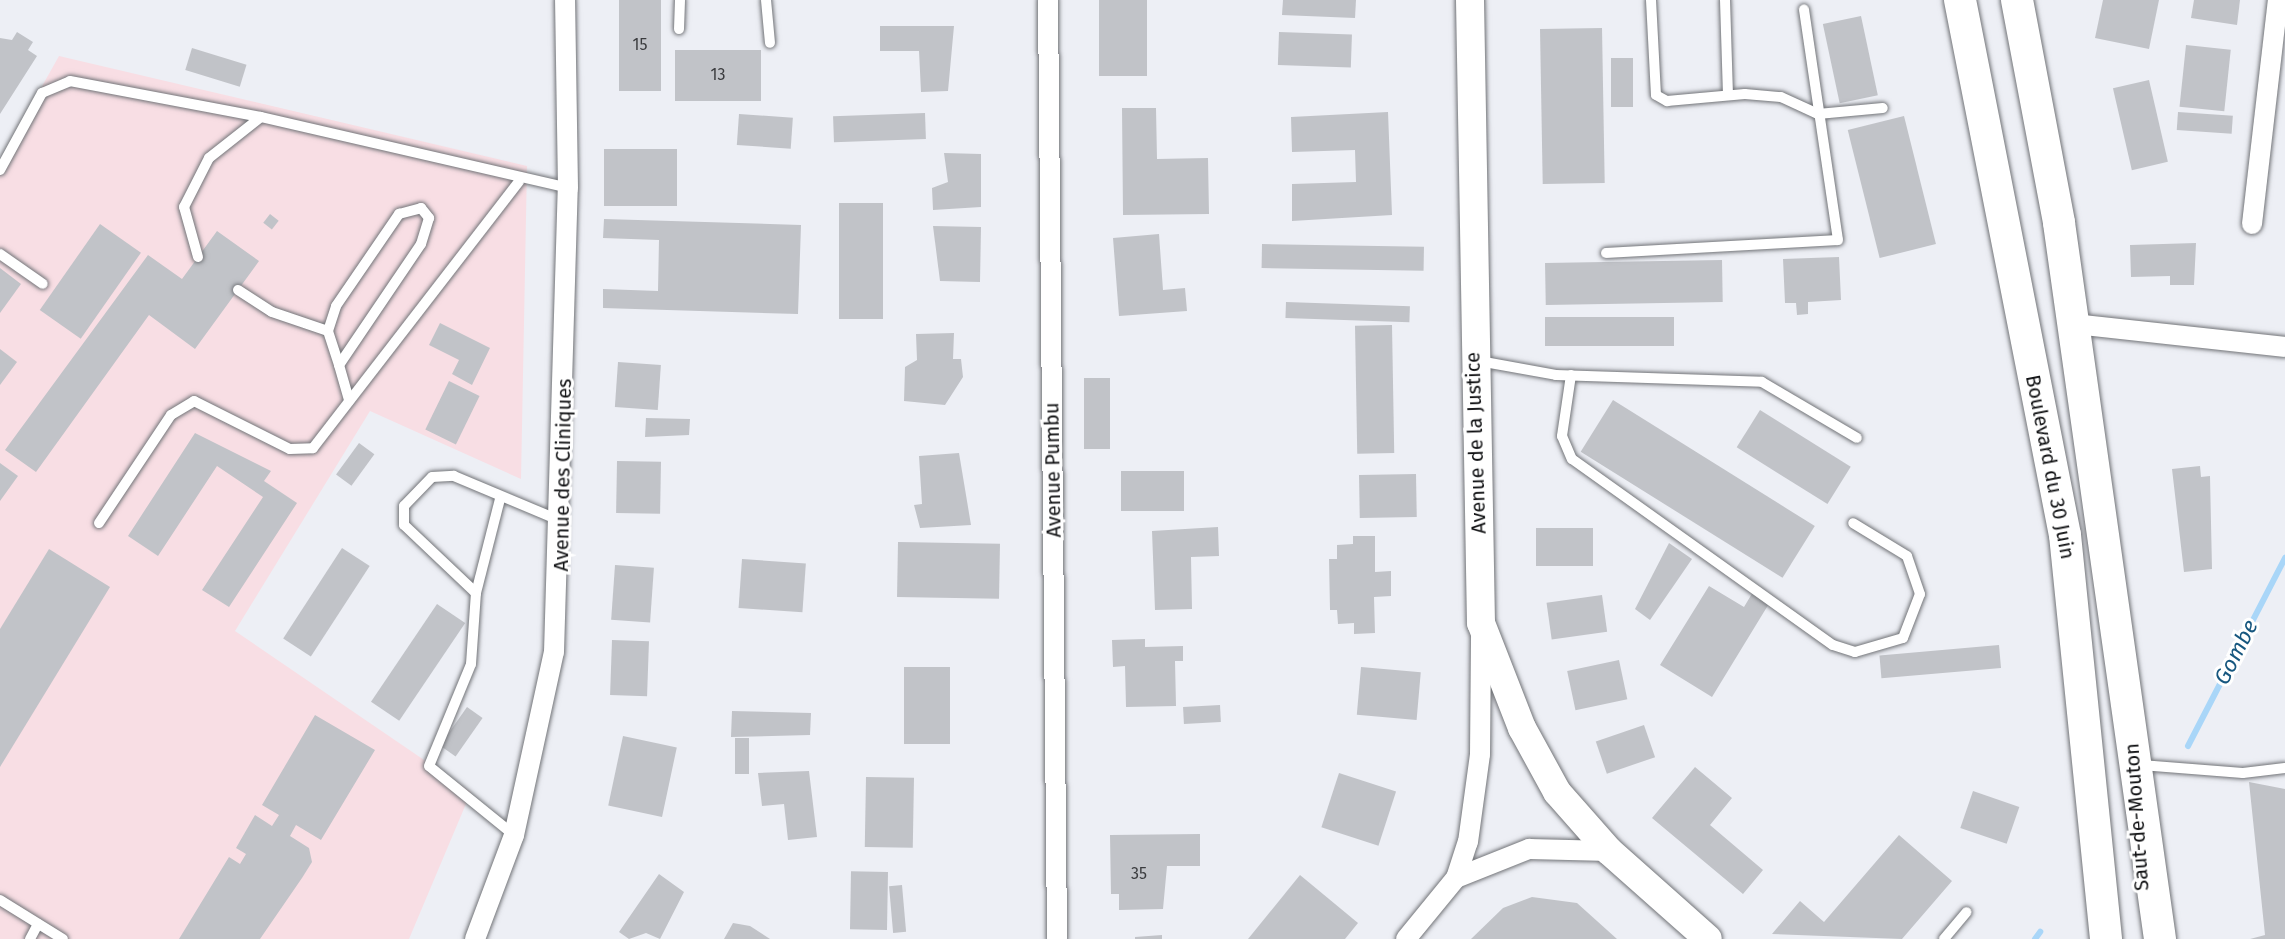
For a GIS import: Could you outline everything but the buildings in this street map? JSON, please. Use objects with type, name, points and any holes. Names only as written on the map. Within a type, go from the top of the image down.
[{"type":"main road","name":"Avenue de la Justice","points":[[1470,0],[1481,623],[1539,762],[1609,851],[1708,939]]},
{"type":"main road","name":"Boulevard du 30 Juin","points":[[1960,0],[2065,535],[2087,707],[2106,939]]},
{"type":"main road","name":"Boulevard du 30 Juin","points":[[2017,0],[2074,324],[2139,765],[2160,939]]},
{"type":"main road","name":"Saut-de-Mouton","points":[[2128,696],[2146,939]]},
{"type":"main road","name":"Saut-de-Mouton","points":[[2087,707],[2117,939]]},
{"type":"street","name":"Avenue des Cliniques","points":[[475,939],[514,835],[554,652],[562,521],[568,188],[565,0]]},
{"type":"street","name":"Avenue Pumbu","points":[[1048,0],[1057,939]]},
{"type":"street","points":[[2252,224],[2278,0]]},
{"type":"street","points":[[2074,324],[2285,347]]},
{"type":"street","points":[[1406,939],[1456,878],[1480,754],[1481,623]]},
{"type":"street","points":[[1456,878],[1529,849],[1609,851]]},
{"type":"lane","points":[[679,29],[680,0]]},
{"type":"lane","points":[[766,0],[770,43]]},
{"type":"lane","points":[[1651,0],[1656,95],[1667,101],[1728,95],[1781,97],[1818,114],[1883,108]]},
{"type":"lane","points":[[1725,0],[1728,95]]},
{"type":"lane","points":[[1606,253],[1838,240],[1804,9]]},
{"type":"lane","points":[[0,170],[42,93],[62,82],[261,117],[519,181],[568,188]]},
{"type":"lane","points":[[198,257],[184,207],[209,158],[261,117]]},
{"type":"lane","points":[[99,523],[183,406],[211,407],[303,453],[349,401],[519,181]]},
{"type":"lane","points":[[339,365],[421,244],[426,212],[413,206],[399,214],[336,306],[328,331],[349,401]]},
{"type":"lane","points":[[0,254],[43,284]]},
{"type":"lane","points":[[238,290],[272,312],[328,331]]},
{"type":"lane","points":[[1474,360],[1571,375],[1762,382],[1857,438]]},
{"type":"lane","points":[[1571,375],[1562,436],[1572,459],[1833,645],[1855,652],[1903,638],[1920,594],[1907,556],[1853,523]]},
{"type":"lane","points":[[476,593],[404,525],[404,506],[432,477],[454,476],[500,499],[562,521]]},
{"type":"lane","points":[[500,499],[476,593],[471,664],[429,766],[514,835]]},
{"type":"lane","points":[[2139,765],[2243,773],[2285,768]]},
{"type":"lane","points":[[0,900],[63,939]]},
{"type":"lane","points":[[1944,939],[1967,912]]},
{"type":"lane","points":[[30,939],[38,924]]},
{"type":"shaded area","points":[[59,56],[527,166],[521,479],[370,411],[235,631],[471,792],[409,939],[0,939],[0,161]]},
{"type":"waterway","name":"Gombe","points":[[2188,746],[2285,558]]},
{"type":"waterway","name":"Gombe","points":[[2035,939],[2040,932]]}]
